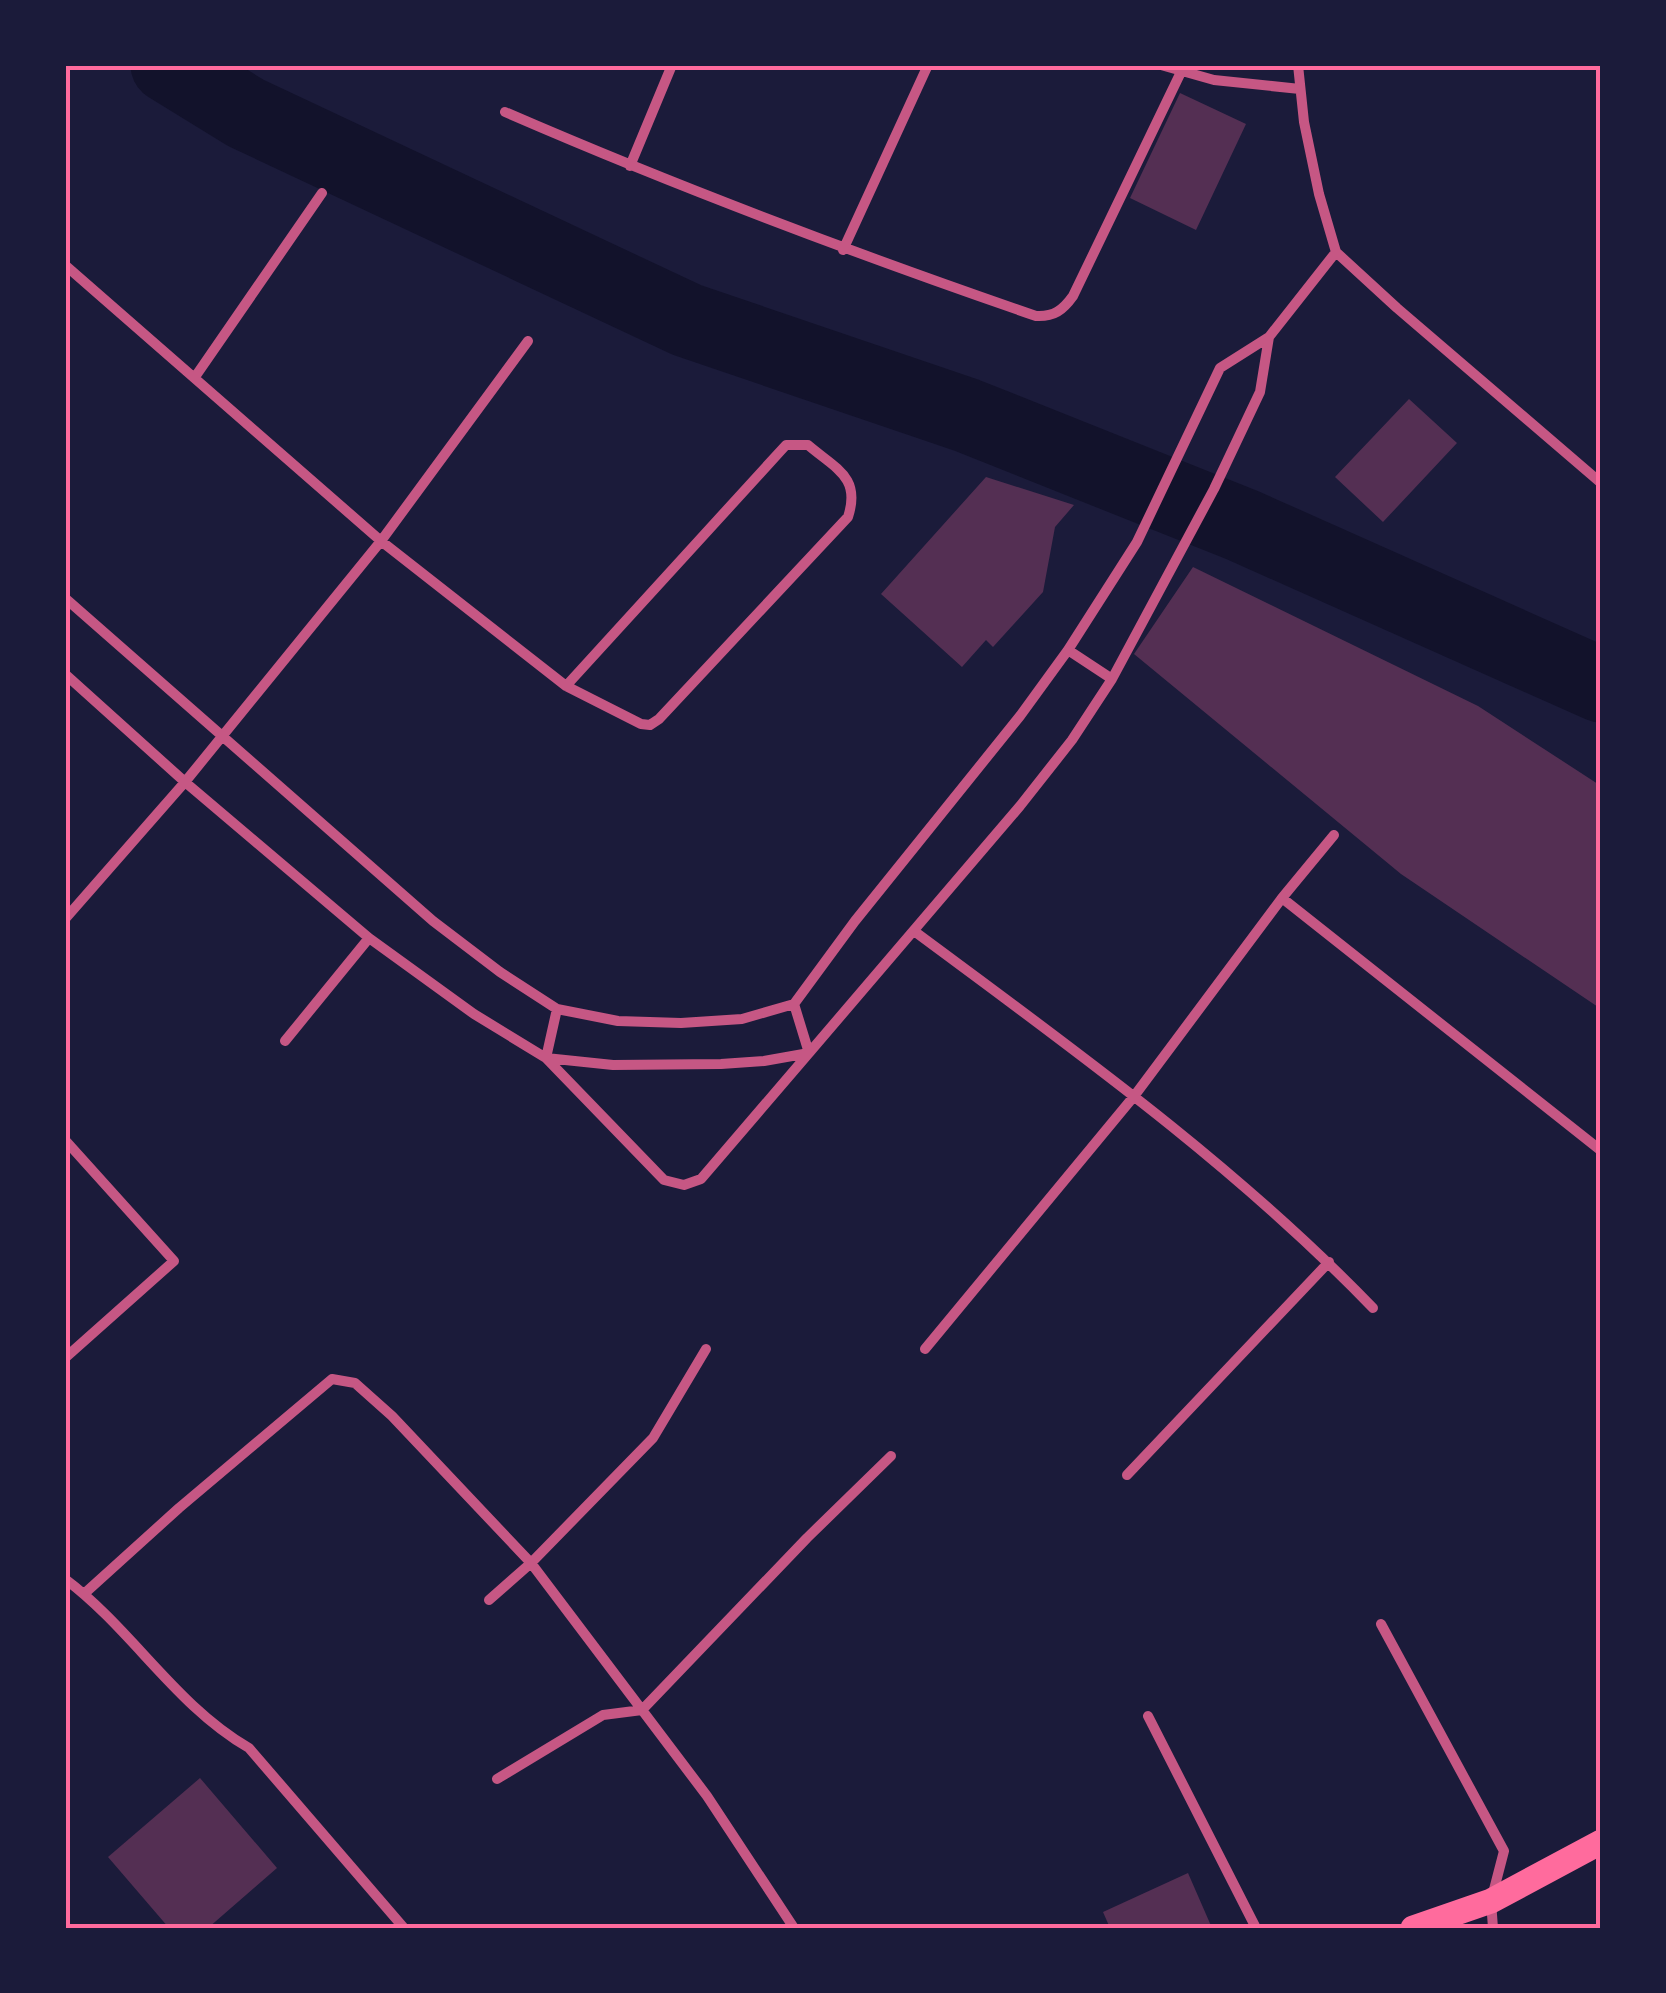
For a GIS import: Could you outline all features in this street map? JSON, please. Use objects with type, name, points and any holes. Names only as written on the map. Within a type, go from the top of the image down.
[{"type":"main road","points":[[1413,1928],[1491,1902],[1601,1842]]},
{"type":"street","points":[[630,166],[672,65]]},
{"type":"street","points":[[843,250],[928,65]]},
{"type":"street","points":[[1161,65],[1214,80],[1300,89]]},
{"type":"street","points":[[1298,65],[1319,194],[1336,252],[1601,483]]},
{"type":"street","points":[[505,112],[843,250],[1036,316],[1056,313],[1072,296],[1181,72]]},
{"type":"street","points":[[195,377],[322,193]]},
{"type":"street","points":[[65,598],[433,921],[557,1009],[618,1022],[742,1019],[794,1004],[1068,650],[1137,542],[1220,368],[1269,337],[1336,252]]},
{"type":"street","points":[[65,265],[381,541],[566,686],[641,724],[659,720],[848,517],[853,492],[850,481],[808,445],[786,446],[566,686]]},
{"type":"street","points":[[65,674],[369,938],[474,1014],[546,1058],[664,1180],[684,1185],[701,1179],[914,932],[1072,740],[1112,679],[1214,490],[1260,392],[1269,337]]},
{"type":"street","points":[[65,919],[185,782],[381,541],[528,341]]},
{"type":"street","points":[[1068,650],[1112,679]]},
{"type":"street","points":[[924,1348],[1135,1095],[1282,898],[1334,836]]},
{"type":"street","points":[[1282,898],[1599,1149]]},
{"type":"street","points":[[914,932],[1135,1095],[1329,1262],[1373,1308]]},
{"type":"street","points":[[285,1041],[369,938]]},
{"type":"street","points":[[794,1004],[809,1053]]},
{"type":"street","points":[[546,1058],[557,1009]]},
{"type":"street","points":[[546,1058],[613,1065],[720,1064],[809,1053]]},
{"type":"street","points":[[65,1140],[174,1261],[65,1358]]},
{"type":"street","points":[[1128,1475],[1329,1262]]},
{"type":"street","points":[[489,1600],[531,1563],[652,1438],[706,1349]]},
{"type":"street","points":[[86,1593],[178,1508],[332,1379],[355,1384],[392,1416],[531,1563],[707,1796],[794,1928]]},
{"type":"street","points":[[497,1779],[604,1715],[642,1710],[891,1456]]},
{"type":"street","points":[[65,1578],[86,1593],[188,1703],[219,1730],[249,1748],[404,1928]]},
{"type":"street","points":[[1381,1624],[1504,1851],[1491,1902],[1493,1928]]},
{"type":"street","points":[[1148,1716],[1256,1928]]},
{"type":"building","points":[[1180,93],[1246,124],[1196,230],[1130,198]]},
{"type":"building","points":[[1409,399],[1457,443],[1383,522],[1335,477]]},
{"type":"building","points":[[986,477],[1074,505],[1055,527],[1043,592],[993,647],[986,640],[962,667],[881,594]]},
{"type":"building","points":[[1193,567],[1478,706],[1601,786],[1601,1009],[1401,874],[1134,654]]},
{"type":"building","points":[[200,1778],[277,1868],[208,1928],[169,1928],[108,1857]]},
{"type":"building","points":[[1188,1873],[1212,1928],[1110,1928],[1103,1912]]},
{"type":"waterway","points":[[168,65],[246,113],[687,320],[966,415],[1242,525],[1601,685]]}]
